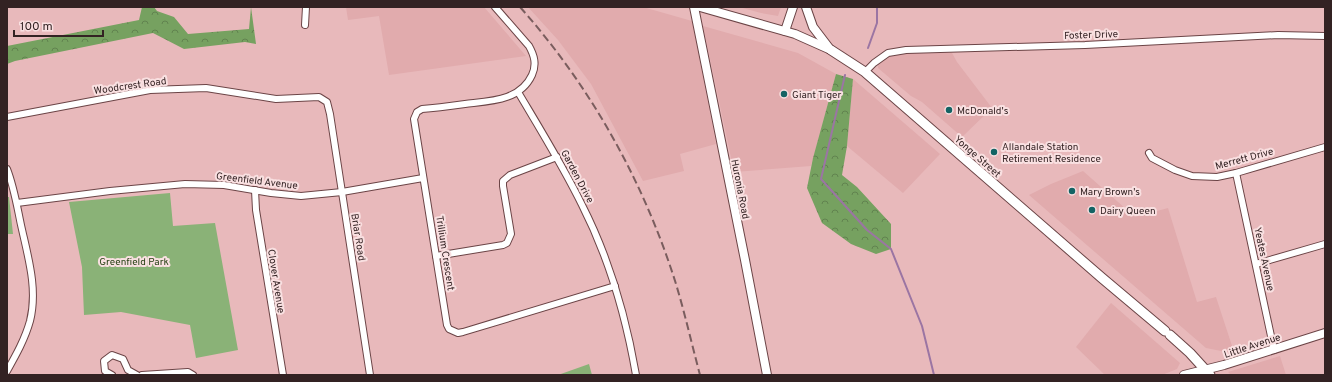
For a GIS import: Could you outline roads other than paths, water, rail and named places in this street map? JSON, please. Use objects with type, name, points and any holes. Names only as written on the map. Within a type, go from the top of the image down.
[{"type":"main road","name":"Huronia Road","points":[[694,7],[767,375]]},
{"type":"main road","name":"Yonge Street","points":[[700,7],[818,43],[865,72],[1091,269],[1190,353],[1207,372]]},
{"type":"main road","points":[[785,32],[792,7]]},
{"type":"main road","points":[[806,7],[813,27],[831,50]]},
{"type":"main road","name":"Little Avenue","points":[[1184,375],[1207,372],[1325,332]]},
{"type":"street","points":[[305,25],[306,7]]},
{"type":"street","points":[[495,7],[529,46],[535,60],[533,73],[526,84],[518,92]]},
{"type":"street","name":"Foster Drive","points":[[865,72],[874,63],[888,53],[906,50],[1085,45],[1278,34],[1325,36]]},
{"type":"street","name":"Woodcrest Road","points":[[7,116],[150,90],[206,88],[276,98],[319,97],[327,102]]},
{"type":"street","name":"Garden Drive","points":[[518,92],[557,157],[588,218],[615,286],[636,375]]},
{"type":"street","name":"Trillium Crescent","points":[[518,92],[498,100],[422,109],[417,112],[414,119],[449,329],[458,333],[615,286]]},
{"type":"street","name":"Briar Road","points":[[327,102],[370,375]]},
{"type":"street","name":"Merrett Drive","points":[[1149,153],[1152,158],[1175,170],[1192,176],[1217,177],[1236,173],[1325,147]]},
{"type":"street","points":[[436,256],[503,245],[507,243],[511,234],[503,181],[510,175],[557,157]]},
{"type":"street","points":[[7,169],[17,203],[32,277],[33,299],[30,320],[24,339],[7,371]]},
{"type":"street","name":"Yeates Avenue","points":[[1236,173],[1274,350]]},
{"type":"street","name":"Greenfield Avenue","points":[[17,203],[110,191],[185,184],[224,185],[271,193],[302,196],[342,192],[423,178]]},
{"type":"street","name":"Clover Avenue","points":[[255,190],[256,210],[283,375]]},
{"type":"street","points":[[1256,264],[1325,244]]},
{"type":"street","points":[[112,375],[105,371],[104,360],[112,355],[123,359],[128,370],[137,375]]},
{"type":"street","points":[[142,375],[188,372],[193,375]]},
{"type":"waterway","points":[[868,48],[877,23],[877,7]]},
{"type":"waterway","points":[[845,75],[821,179],[867,230],[891,249],[922,326],[934,375]]},
{"type":"railway","points":[[520,7],[570,70],[613,137],[631,173],[648,209],[676,284],[700,375]]},
{"type":"place","name":"Giant Tiger","points":[[784,94]]},
{"type":"place","name":"McDonald's","points":[[949,110]]},
{"type":"place","name":"Allandale Station Retirement Residence","points":[[994,152]]},
{"type":"place","name":"Mary Brown's","points":[[1072,191]]},
{"type":"place","name":"Dairy Queen","points":[[1092,210]]},
{"type":"park label","name":"Greenfield Park","points":[[134,261]]}]
